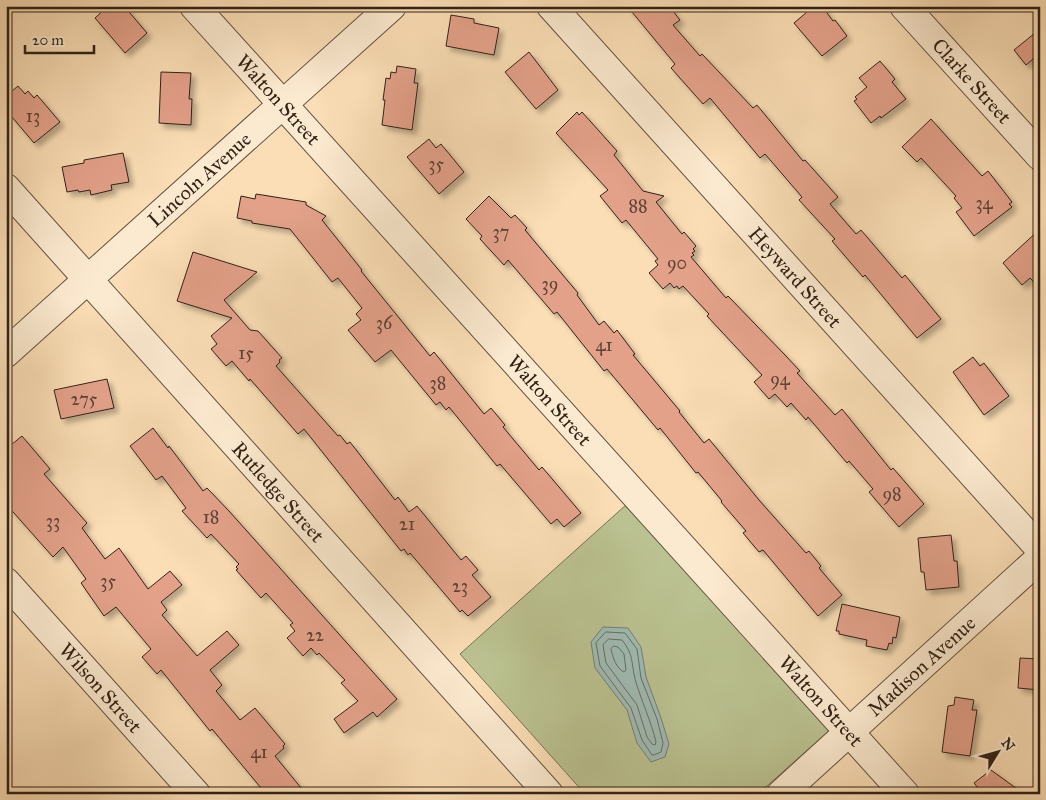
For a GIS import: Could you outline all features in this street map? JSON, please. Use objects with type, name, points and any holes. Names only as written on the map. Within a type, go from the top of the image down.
[{"type":"street","name":"Walton Street","points":[[194,6],[905,794]]},
{"type":"street","name":"Lincoln Avenue","points":[[6,353],[392,6]]},
{"type":"street","name":"Heyward Street","points":[[550,6],[1040,549]]},
{"type":"street","name":"Clarke Street","points":[[904,6],[1040,156]]},
{"type":"street","name":"Rutledge Street","points":[[6,188],[549,794]]},
{"type":"street","name":"Madison Avenue","points":[[781,794],[1040,558]]},
{"type":"street","name":"Wilson Street","points":[[6,582],[196,794]]},
{"type":"green space","points":[[627,504],[830,730],[758,794],[585,794],[460,654]]},
{"type":"water","points":[[603,627],[628,628],[641,647],[646,677],[669,744],[665,757],[651,762],[637,743],[627,710],[595,668],[591,642]]},
{"type":"building","points":[[108,6],[124,6],[147,33],[125,53],[95,18]]},
{"type":"building","points":[[627,6],[669,6],[680,20],[673,25],[700,56],[702,54],[753,108],[757,105],[803,161],[805,160],[838,197],[830,204],[856,234],[861,230],[902,278],[905,275],[941,319],[917,338],[865,275],[863,277],[832,241],[835,239],[799,200],[802,197],[765,154],[760,158],[710,98],[703,104],[671,68],[675,64]]},
{"type":"building","points":[[814,6],[822,6],[847,36],[822,56],[794,23]]},
{"type":"building","points":[[451,15],[474,19],[474,23],[499,28],[494,55],[446,46]]},
{"type":"building","points":[[1040,29],[1040,53],[1026,65],[1014,50]]},
{"type":"building","points":[[529,52],[558,90],[536,109],[505,72]]},
{"type":"building","points":[[880,61],[895,79],[892,82],[906,99],[881,118],[880,116],[871,123],[854,101],[857,99],[855,97],[867,87],[859,78]]},
{"type":"building","points":[[397,66],[416,69],[414,83],[418,83],[412,130],[382,125],[386,78],[390,79],[391,72],[396,73]]},
{"type":"building","points":[[161,72],[191,73],[189,99],[192,99],[191,125],[159,123]]},
{"type":"building","points":[[18,86],[25,94],[28,91],[34,98],[37,95],[60,122],[34,143],[6,110],[6,96]]},
{"type":"building","points":[[577,112],[579,115],[582,112],[617,151],[614,155],[643,191],[664,196],[656,202],[682,234],[684,232],[696,246],[693,249],[695,251],[692,253],[694,255],[691,257],[726,298],[728,296],[800,371],[797,373],[835,415],[842,409],[891,470],[893,468],[924,504],[899,527],[869,492],[873,489],[849,461],[847,463],[808,417],[806,420],[791,403],[787,407],[775,394],[769,399],[754,382],[762,375],[707,316],[709,314],[683,286],[679,289],[677,286],[674,288],[670,283],[663,289],[649,273],[658,265],[655,261],[658,259],[626,220],[622,223],[600,196],[608,190],[556,133]]},
{"type":"building","points":[[931,119],[982,176],[988,171],[1012,202],[1009,204],[1012,207],[974,236],[956,212],[962,208],[954,198],[956,196],[921,158],[917,162],[902,147]]},
{"type":"building","points":[[429,139],[436,148],[441,144],[464,172],[439,194],[407,157]]},
{"type":"building","points":[[123,153],[129,182],[111,185],[112,190],[91,195],[90,190],[67,192],[62,167],[84,163],[84,160]]},
{"type":"building","points":[[256,194],[306,202],[306,205],[326,216],[322,220],[430,356],[434,352],[484,414],[491,408],[505,425],[503,427],[539,470],[542,467],[581,513],[564,527],[557,519],[551,524],[500,464],[497,466],[449,407],[446,410],[440,402],[436,405],[391,350],[375,362],[348,330],[361,320],[356,314],[362,308],[338,278],[332,282],[290,229],[252,223],[252,221],[237,218],[241,196],[255,199]]},
{"type":"building","points":[[489,196],[511,218],[515,215],[527,228],[525,230],[578,293],[577,295],[599,325],[604,321],[614,333],[617,330],[635,354],[633,355],[704,443],[709,439],[759,500],[806,553],[809,551],[821,566],[819,568],[842,595],[818,616],[763,550],[759,552],[743,533],[746,531],[698,472],[696,473],[660,428],[658,430],[607,369],[604,371],[557,312],[554,314],[508,260],[504,265],[480,239],[482,236],[466,219]]},
{"type":"building","points":[[1040,229],[1040,288],[1030,278],[1022,285],[1003,263]]},
{"type":"building","points":[[193,252],[257,272],[224,300],[250,330],[258,331],[282,358],[276,366],[338,436],[340,435],[347,444],[350,442],[395,500],[398,497],[409,512],[417,506],[461,560],[466,556],[478,570],[472,575],[491,597],[468,616],[462,610],[460,612],[410,553],[408,555],[404,549],[401,551],[304,429],[298,434],[232,361],[226,366],[211,349],[217,344],[211,336],[232,318],[177,301]]},
{"type":"building","points":[[973,357],[980,366],[984,363],[1009,396],[984,415],[953,372]]},
{"type":"building","points":[[107,379],[114,408],[61,419],[54,390]]},
{"type":"building","points":[[153,428],[203,491],[207,488],[229,511],[397,699],[377,717],[373,712],[344,733],[334,719],[358,701],[341,683],[345,680],[319,653],[317,655],[311,648],[303,656],[287,638],[295,631],[290,625],[293,623],[266,593],[261,598],[236,570],[239,564],[211,534],[207,538],[182,511],[186,508],[162,476],[156,480],[130,446]]},
{"type":"building","points":[[22,436],[50,469],[44,474],[87,523],[82,528],[105,559],[119,548],[148,589],[170,571],[182,585],[161,602],[167,610],[162,615],[197,656],[227,631],[239,645],[210,670],[222,685],[216,691],[240,720],[255,708],[285,744],[284,748],[275,756],[306,794],[266,794],[212,729],[210,731],[161,670],[157,674],[142,657],[151,649],[116,607],[104,616],[81,583],[86,579],[63,547],[53,557],[6,504],[6,449]]},
{"type":"building","points":[[951,535],[954,561],[957,561],[959,587],[926,590],[924,572],[921,572],[918,538]]},
{"type":"building","points":[[842,604],[900,617],[896,638],[893,637],[892,644],[889,643],[887,650],[866,646],[867,640],[839,634],[839,631],[836,631]]},
{"type":"building","points":[[1020,658],[1040,659],[1040,690],[1018,688]]},
{"type":"building","points":[[955,697],[974,700],[972,710],[977,710],[970,756],[942,752],[948,706],[954,705]]},
{"type":"building","points":[[991,770],[1024,794],[983,794],[974,783]]}]
